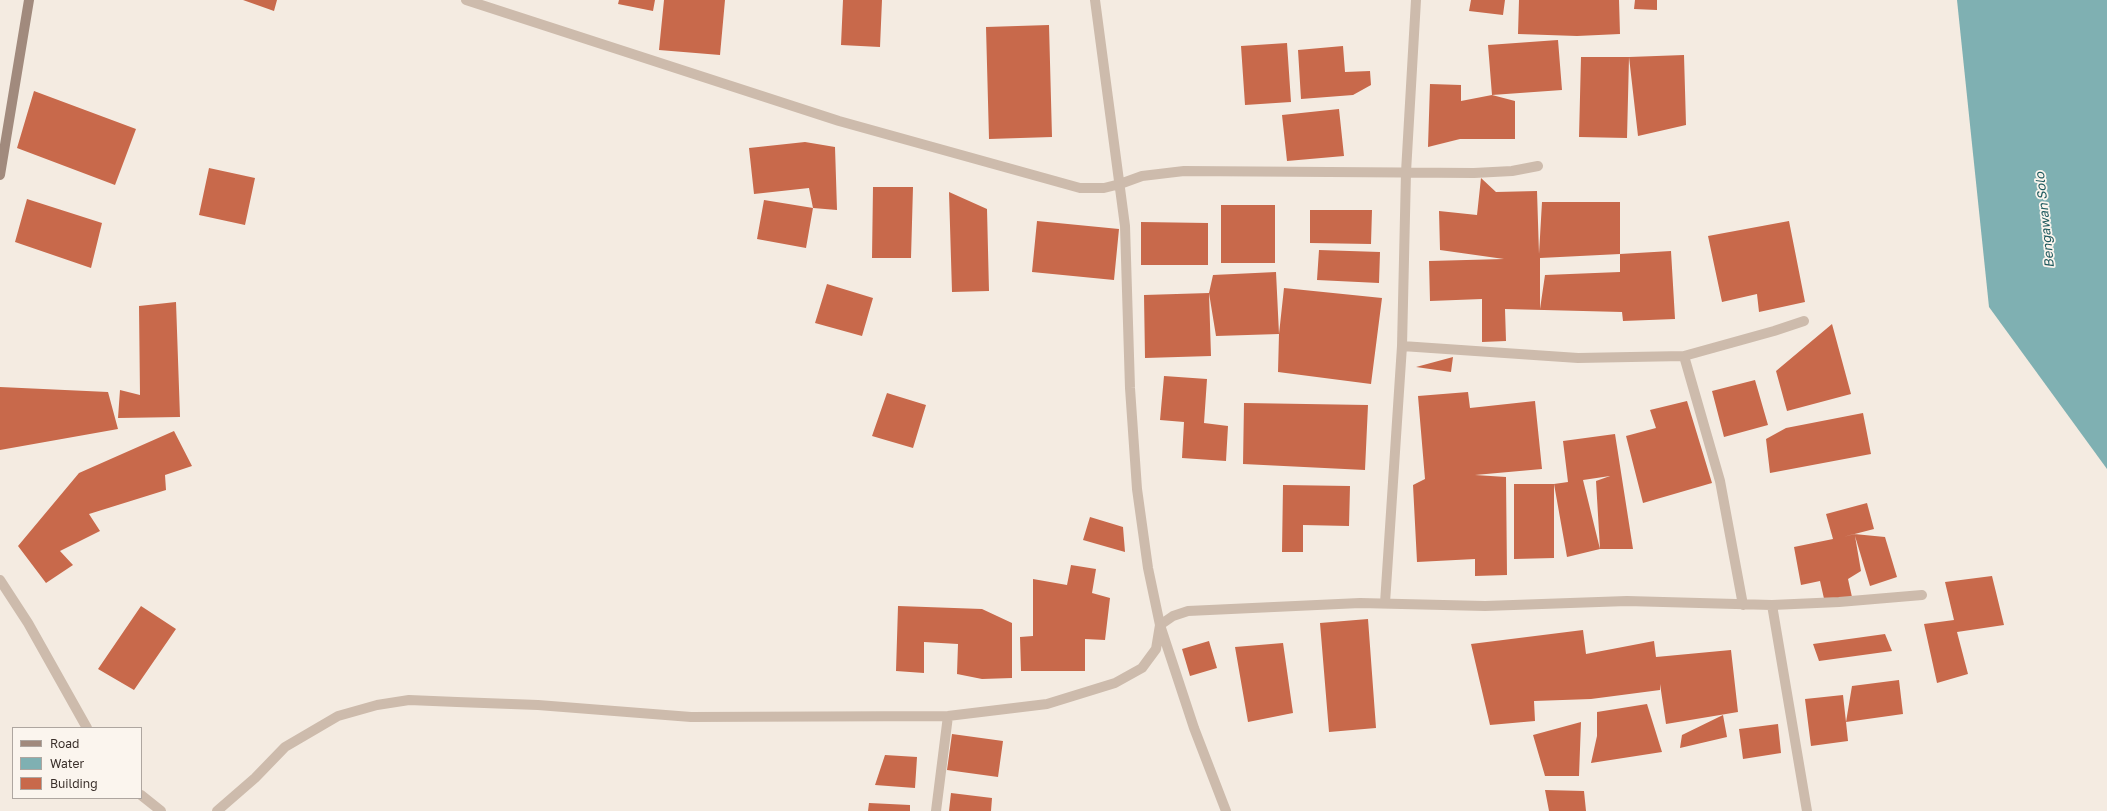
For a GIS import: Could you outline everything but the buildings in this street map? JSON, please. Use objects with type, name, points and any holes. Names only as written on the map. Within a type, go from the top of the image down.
[{"type":"street","points":[[0,175],[29,0]]},
{"type":"street","points":[[466,0],[839,121],[1080,188],[1104,188],[1142,176],[1184,171],[1474,173],[1512,171],[1538,166]]},
{"type":"street","points":[[1095,0],[1125,226],[1129,381],[1137,489],[1148,568],[1160,625],[1194,728],[1226,811]]},
{"type":"street","points":[[1385,603],[1402,346],[1406,172],[1416,0]]},
{"type":"street","points":[[1402,346],[1578,358],[1684,356],[1804,321]]},
{"type":"street","points":[[1684,356],[1720,480],[1744,604]]},
{"type":"street","points":[[0,580],[28,623],[85,727]]},
{"type":"street","points":[[217,811],[255,778],[285,747],[315,729],[338,716],[377,705],[409,700],[538,705],[691,717],[948,716],[1048,704],[1115,683],[1142,668],[1156,649],[1160,625],[1173,616],[1188,611],[1385,603],[1485,606],[1627,601],[1772,605],[1839,602],[1922,595]]},
{"type":"street","points":[[1772,605],[1806,811]]},
{"type":"street","points":[[936,811],[948,716]]},
{"type":"street","points":[[142,796],[161,811]]},
{"type":"water","name":"Bengawan Solo","points":[[1957,0],[2107,0],[2107,469],[1989,307]]}]
